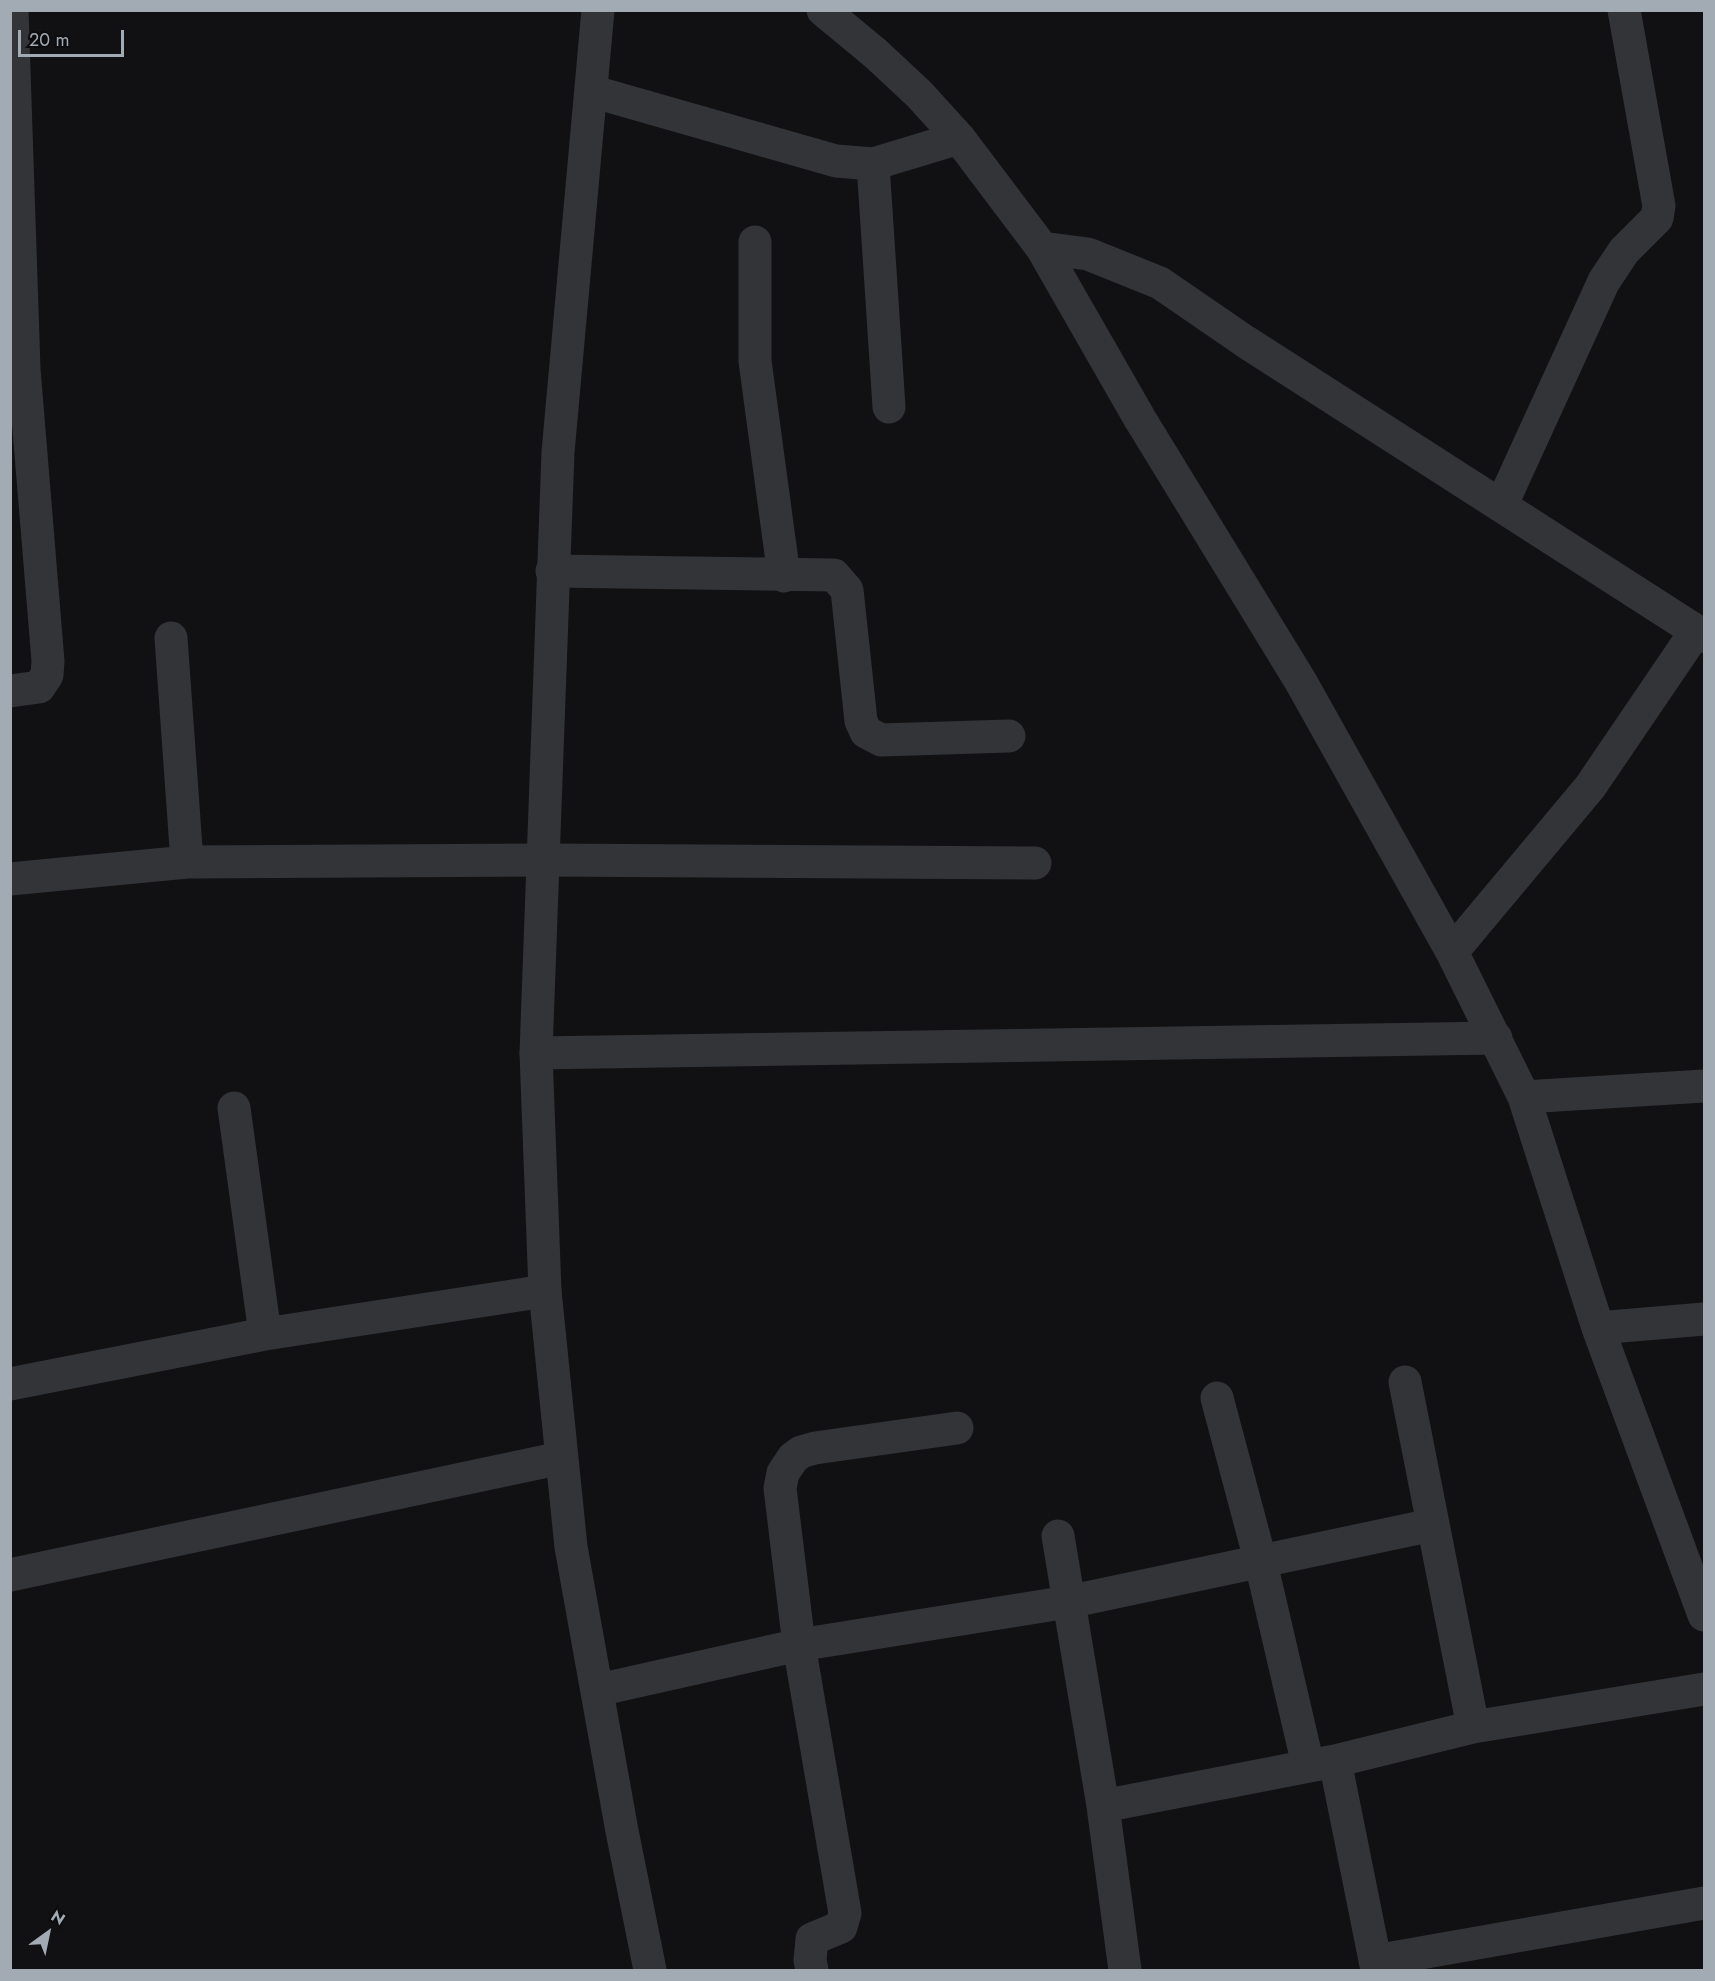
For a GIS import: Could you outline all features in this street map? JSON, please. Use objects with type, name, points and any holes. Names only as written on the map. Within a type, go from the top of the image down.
[{"type":"street","points":[[10,691],[39,687],[47,675],[48,661],[24,369],[12,10]]},
{"type":"street","points":[[598,10],[558,452],[536,1053],[545,1291],[571,1547],[622,1832],[650,1971]]},
{"type":"street","points":[[824,10],[892,69],[959,138],[1042,248],[1140,419],[1301,682],[1452,952],[1524,1097],[1598,1328],[1704,1615]]},
{"type":"street","points":[[1501,506],[1604,281],[1624,251],[1657,218],[1659,206],[1624,10]]},
{"type":"street","points":[[591,91],[836,161],[873,164],[959,138]]},
{"type":"street","points":[[873,164],[889,407]]},
{"type":"street","points":[[755,242],[755,361],[784,576]]},
{"type":"street","points":[[1042,248],[1088,254],[1160,283],[1700,634],[1590,787],[1452,952]]},
{"type":"street","points":[[552,571],[834,575],[847,590],[861,721],[866,732],[881,740],[1009,736]]},
{"type":"street","points":[[171,638],[187,862]]},
{"type":"street","points":[[10,879],[187,862],[544,860],[1035,863]]},
{"type":"street","points":[[536,1053],[1496,1038]]},
{"type":"street","points":[[1524,1097],[1704,1086]]},
{"type":"street","points":[[234,1108],[265,1334]]},
{"type":"street","points":[[10,1384],[265,1334],[545,1291]]},
{"type":"street","points":[[1598,1328],[1704,1319]]},
{"type":"street","points":[[1405,1382],[1473,1726]]},
{"type":"street","points":[[1217,1398],[1261,1563],[1322,1763],[1376,1966],[1704,1903]]},
{"type":"street","points":[[812,1971],[810,1960],[812,1939],[840,1927],[845,1913],[799,1645],[780,1488],[783,1473],[793,1458],[801,1452],[815,1448],[957,1428]]},
{"type":"street","points":[[10,1575],[561,1458]]},
{"type":"street","points":[[598,1690],[799,1645],[1068,1602],[1432,1525]]},
{"type":"street","points":[[1059,1536],[1103,1806],[1125,1971]]},
{"type":"street","points":[[1103,1806],[1322,1763],[1473,1726],[1704,1689]]}]
